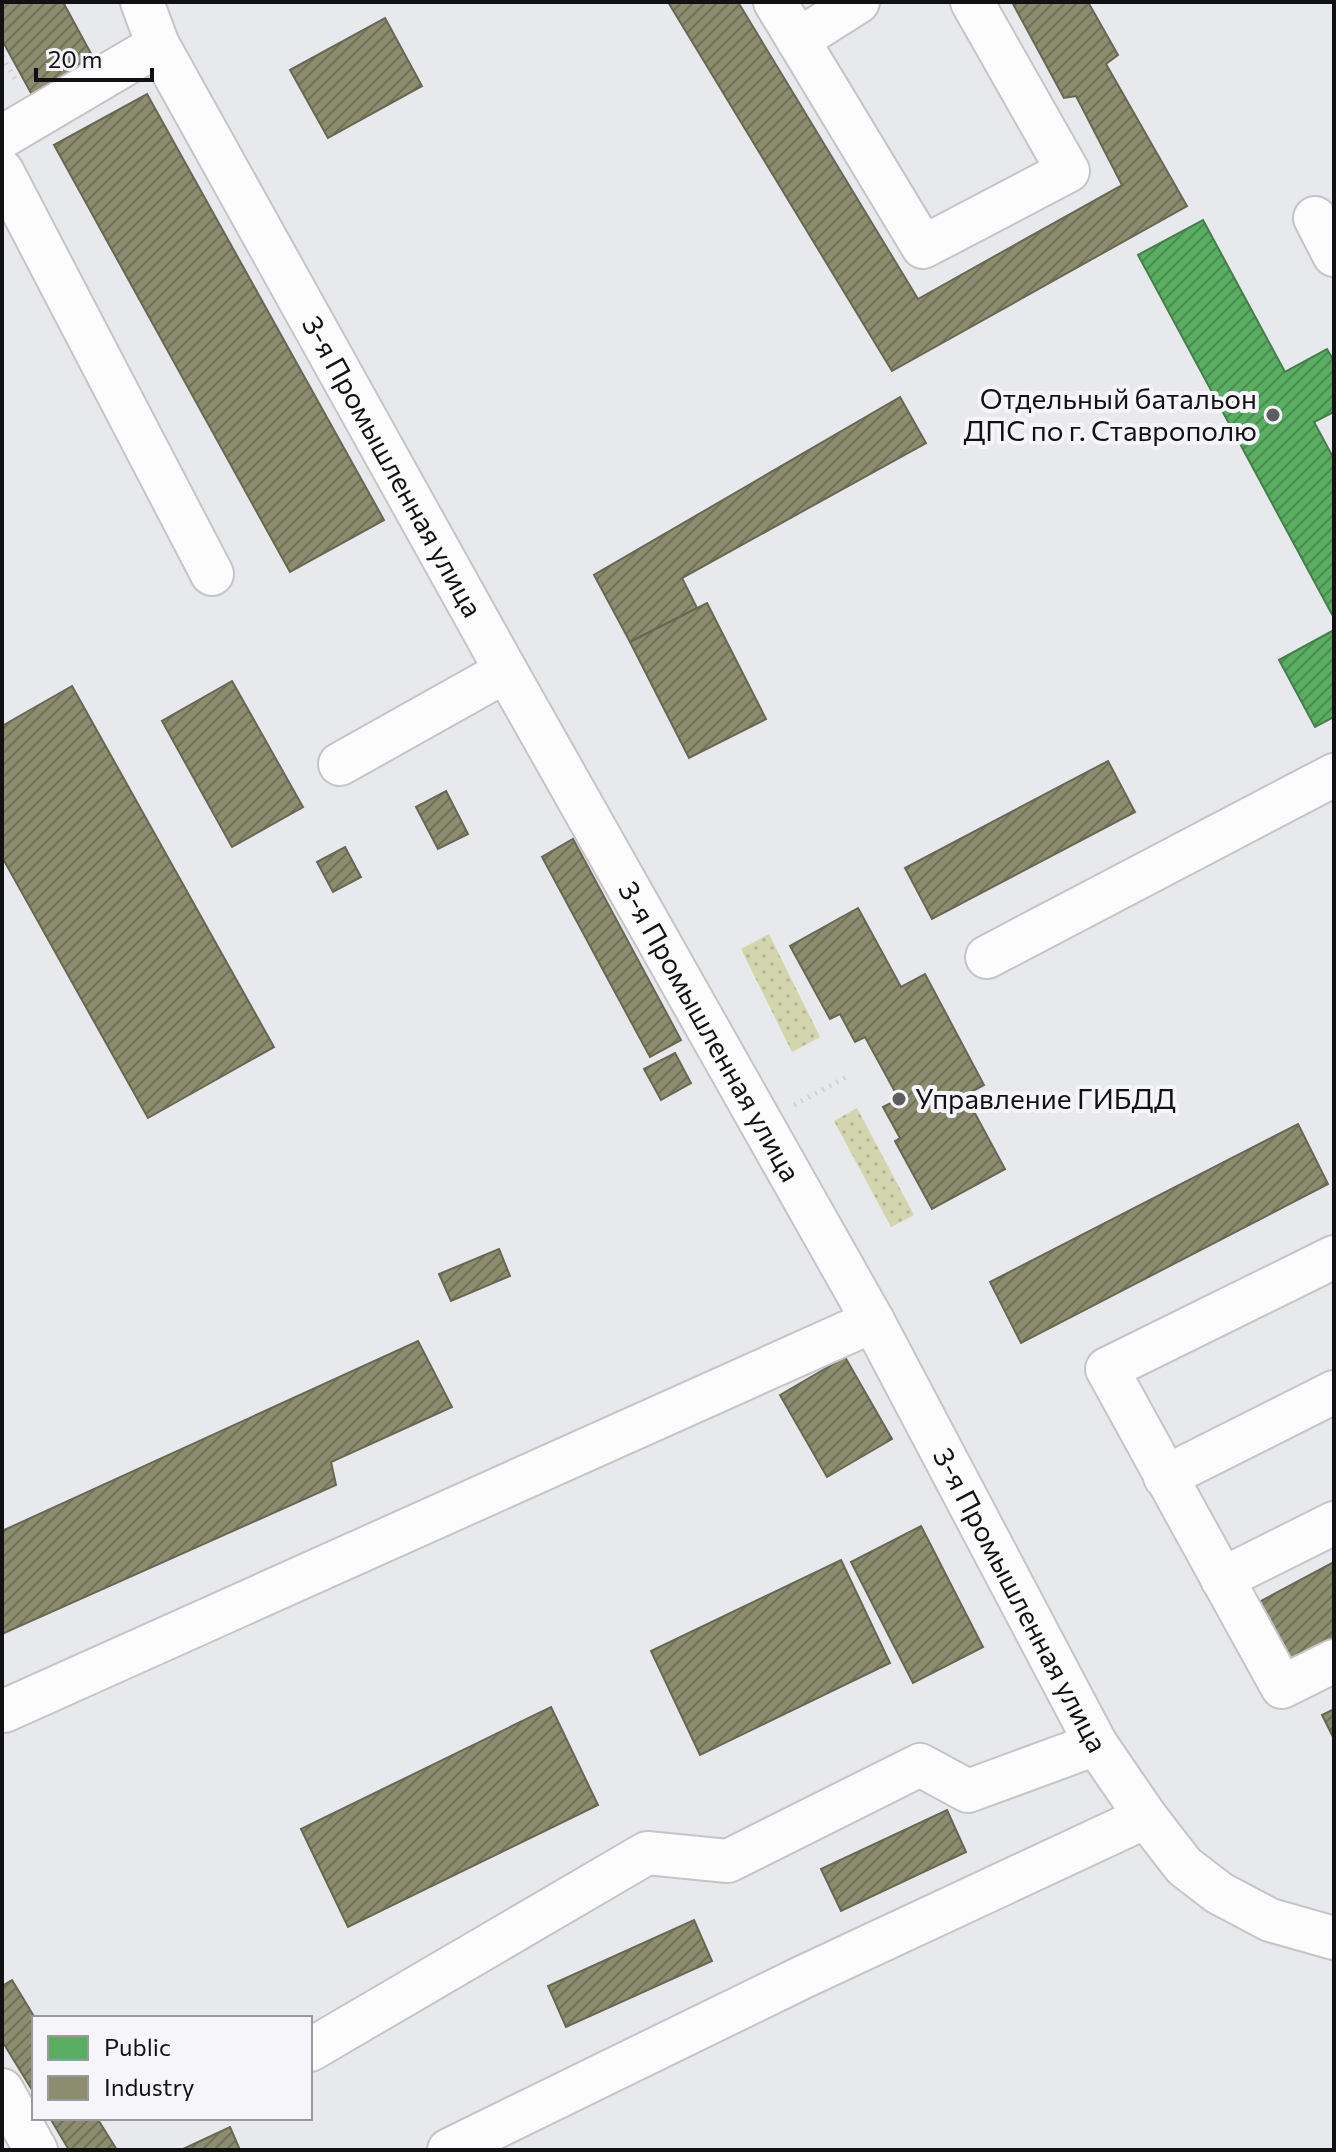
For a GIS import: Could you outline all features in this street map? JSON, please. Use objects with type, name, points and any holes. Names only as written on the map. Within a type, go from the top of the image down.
[{"type":"street","name":"3-я Промышленная улица","points":[[142,2],[158,45],[506,671],[873,1321],[1096,1744],[1184,1866],[1219,1893],[1270,1920],[1334,1938]]},
{"type":"street","points":[[775,2],[923,247],[1068,171],[972,2]]},
{"type":"street","points":[[798,40],[858,2]]},
{"type":"street","points":[[2,137],[158,45]]},
{"type":"street","points":[[2,171],[212,574]]},
{"type":"street","points":[[1315,218],[1334,255]]},
{"type":"street","points":[[340,764],[506,671]]},
{"type":"street","points":[[987,957],[1334,775]]},
{"type":"street","points":[[1334,1257],[1107,1369],[1282,1687],[1334,1661]]},
{"type":"street","points":[[4,1711],[873,1321]]},
{"type":"street","points":[[1165,1477],[1334,1392]]},
{"type":"street","points":[[1222,1579],[1334,1523]]},
{"type":"street","points":[[312,2049],[647,1853],[728,1861],[920,1765],[968,1791],[1096,1744]]},
{"type":"street","points":[[449,2150],[801,1978],[1146,1817]]},
{"type":"street","points":[[2,2090],[36,2150]]},
{"type":"green space","points":[[769,934],[820,1037],[792,1052],[741,949]]},
{"type":"green space","points":[[857,1108],[914,1215],[891,1227],[834,1121]]},
{"type":"building: Public","points":[[1203,220],[1285,372],[1327,349],[1334,361],[1334,412],[1314,422],[1334,459],[1334,618],[1138,255]]},
{"type":"building: Public","points":[[1334,630],[1334,717],[1315,727],[1279,660]]},
{"type":"building: Industry","points":[[2,2],[63,2],[100,70],[37,104],[2,40]]},
{"type":"building: Industry","points":[[668,2],[738,2],[918,299],[1122,185],[1076,96],[1064,98],[1012,2],[1088,2],[1118,55],[1106,64],[1187,206],[892,371]]},
{"type":"building: Industry","points":[[385,18],[422,86],[328,138],[290,70]]},
{"type":"building: Industry","points":[[147,94],[384,520],[290,572],[54,145]]},
{"type":"building: Industry","points":[[900,397],[926,443],[682,578],[697,608],[630,642],[594,575]]},
{"type":"building: Industry","points":[[707,603],[766,719],[689,758],[630,642]]},
{"type":"building: Industry","points":[[232,681],[303,807],[232,847],[162,721]]},
{"type":"building: Industry","points":[[72,686],[274,1047],[148,1118],[2,857],[2,726]]},
{"type":"building: Industry","points":[[1108,761],[1135,812],[932,919],[905,868]]},
{"type":"building: Industry","points":[[446,791],[468,834],[438,849],[416,807]]},
{"type":"building: Industry","points":[[573,839],[681,1040],[650,1057],[542,857]]},
{"type":"building: Industry","points":[[345,847],[361,877],[333,892],[317,862]]},
{"type":"building: Industry","points":[[858,908],[901,987],[925,974],[984,1085],[965,1095],[1005,1169],[932,1209],[895,1141],[900,1138],[883,1107],[899,1099],[865,1037],[855,1042],[840,1014],[830,1019],[790,946]]},
{"type":"building: Industry","points":[[675,1053],[691,1083],[661,1100],[644,1069]]},
{"type":"building: Industry","points":[[1298,1124],[1328,1184],[1021,1343],[990,1282]]},
{"type":"building: Industry","points":[[499,1249],[510,1276],[451,1301],[439,1274]]},
{"type":"building: Industry","points":[[418,1341],[452,1407],[331,1462],[336,1485],[2,1634],[2,1531]]},
{"type":"building: Industry","points":[[845,1357],[892,1439],[827,1477],[780,1395]]},
{"type":"building: Industry","points":[[921,1526],[983,1647],[913,1683],[851,1562]]},
{"type":"building: Industry","points":[[841,1560],[890,1663],[700,1755],[651,1651]]},
{"type":"building: Industry","points":[[1334,1562],[1334,1649],[1284,1675],[1248,1608]]},
{"type":"building: Industry","points":[[551,1707],[598,1805],[348,1927],[301,1829]]},
{"type":"building: Industry","points":[[1334,1709],[1334,1739],[1322,1715]]},
{"type":"building: Industry","points":[[947,1810],[966,1852],[841,1911],[821,1869]]},
{"type":"building: Industry","points":[[694,1920],[712,1961],[566,2027],[548,1986]]},
{"type":"building: Industry","points":[[12,1980],[34,2016],[32,2090],[2,2041],[2,1986]]},
{"type":"building: Industry","points":[[51,2120],[98,2120],[117,2150],[69,2150]]},
{"type":"building: Industry","points":[[230,2127],[240,2150],[181,2150]]},
{"type":"place","name":"Отдельный батальон ДПС по г. Ставрополю","points":[[1273,415]]},
{"type":"place","name":"Управление ГИБДД","points":[[899,1099]]}]
